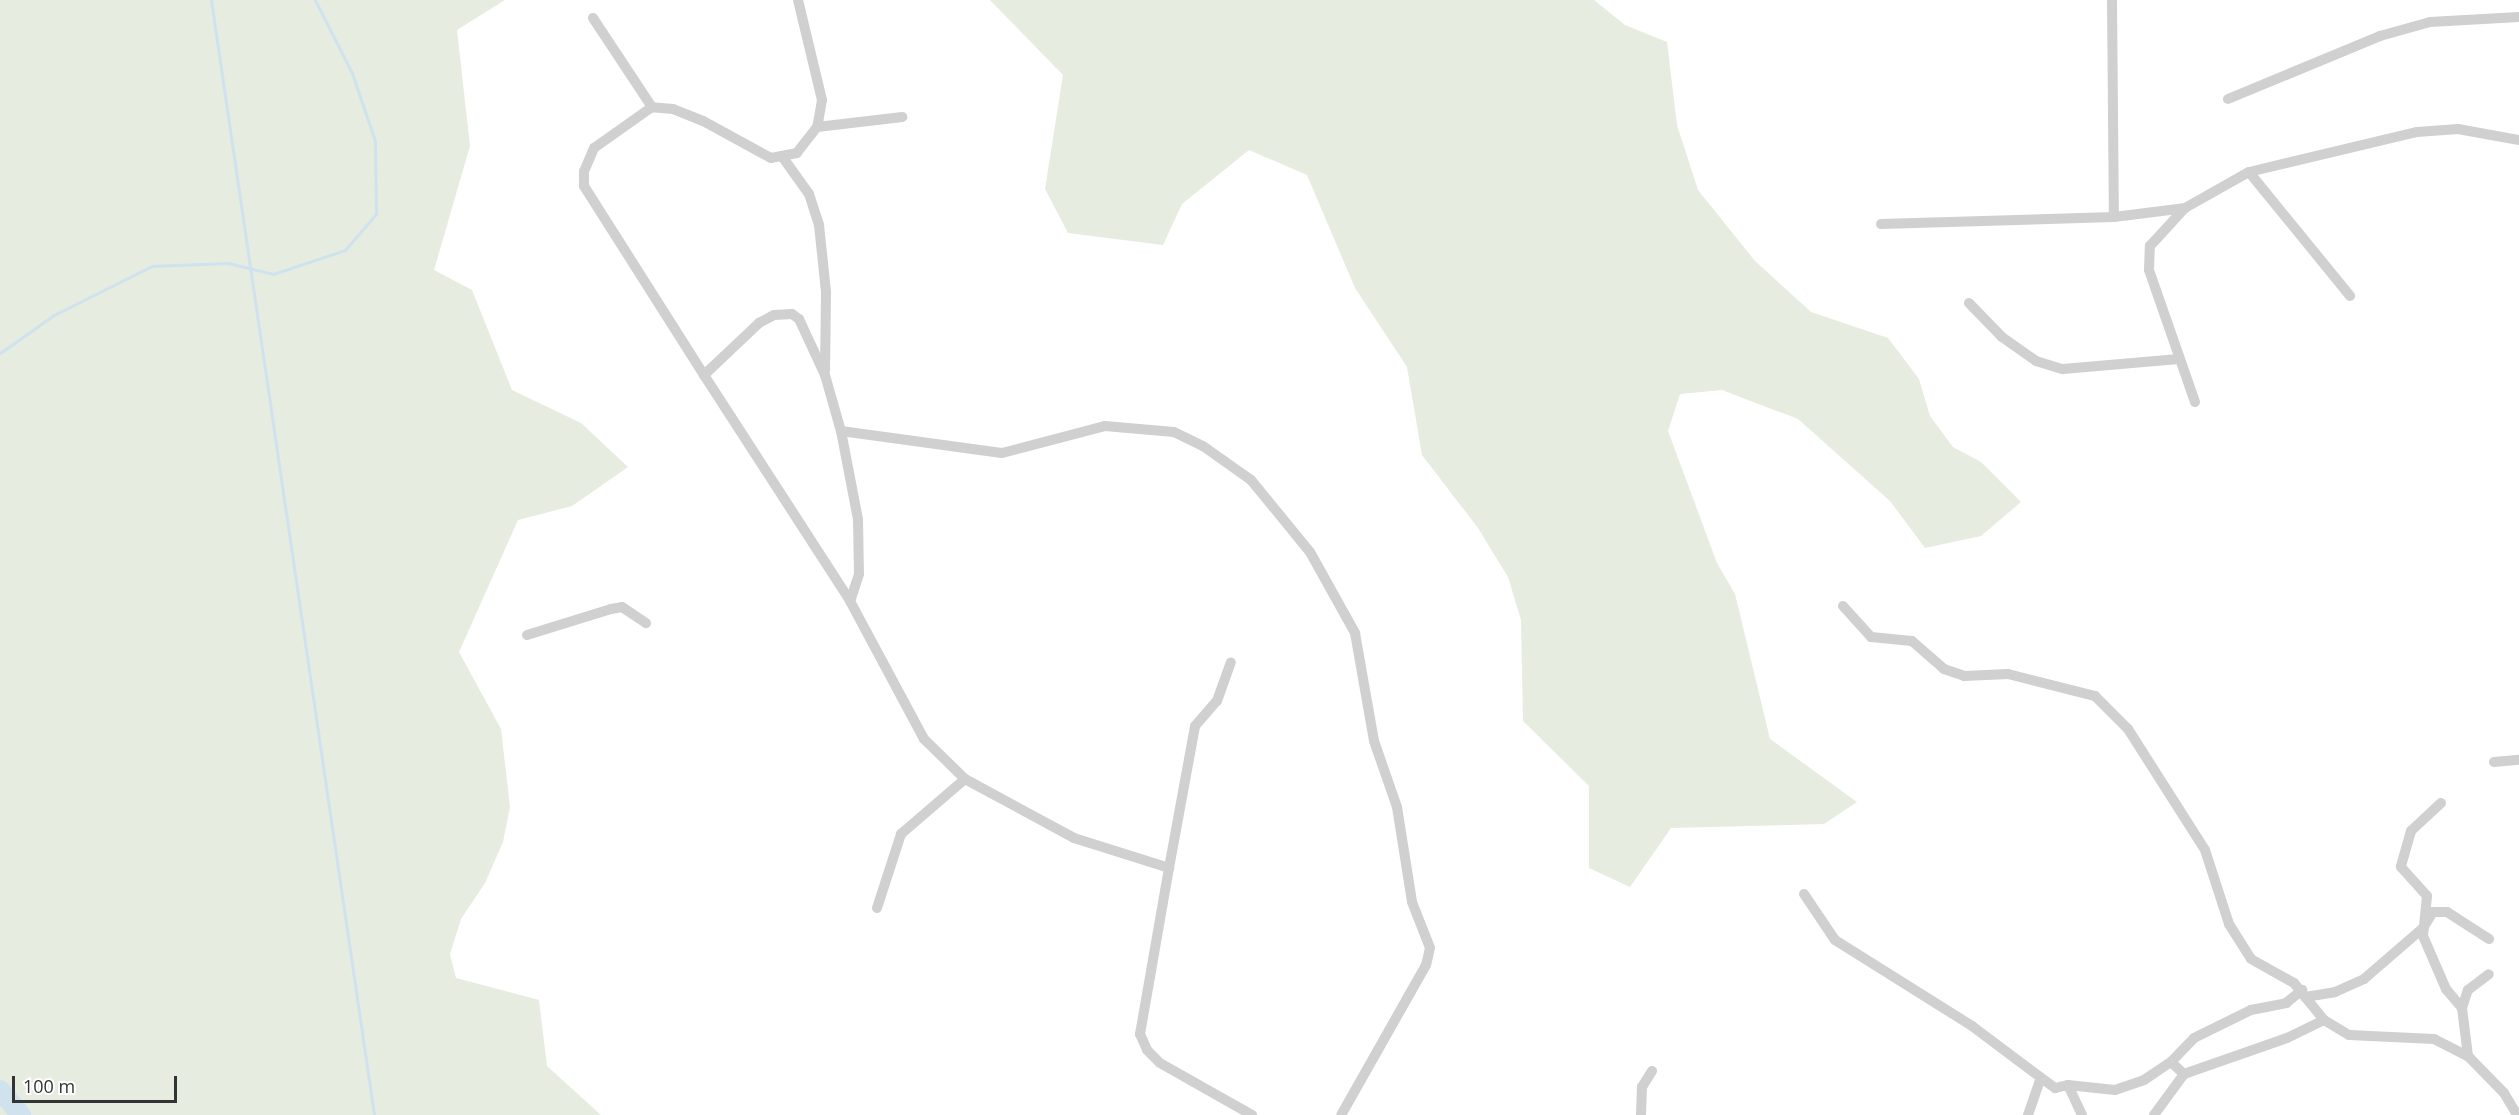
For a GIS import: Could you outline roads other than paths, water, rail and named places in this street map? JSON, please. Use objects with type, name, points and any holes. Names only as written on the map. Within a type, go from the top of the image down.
[{"type":"street","points":[[798,0],[822,100],[817,127],[797,153],[784,159],[771,158],[673,109],[652,107],[594,148],[584,171],[584,186],[850,601],[924,739],[965,779],[1074,838],[1169,868]]},
{"type":"street","points":[[2112,0],[2114,217]]},
{"type":"street","points":[[2228,99],[2380,36],[2430,22],[2519,17]]},
{"type":"street","points":[[593,18],[652,107]]},
{"type":"street","points":[[817,127],[902,117]]},
{"type":"street","points":[[2195,402],[2179,359],[2148,258],[2150,246],[2185,208],[2248,172],[2438,129],[2519,140]]},
{"type":"street","points":[[784,159],[809,194],[819,225],[826,292],[825,375]]},
{"type":"street","points":[[2248,172],[2350,296]]},
{"type":"street","points":[[1881,224],[2114,217],[2185,208]]},
{"type":"street","points":[[1969,303],[2002,337],[2036,362],[2063,369],[2179,359]]},
{"type":"street","points":[[704,375],[759,323],[785,313],[799,319],[825,375],[841,431],[858,519],[859,574],[850,601]]},
{"type":"street","points":[[841,431],[1002,453],[1105,426],[1173,432],[1203,446],[1251,480],[1310,552],[1354,633],[1374,741],[1397,807],[1409,891],[1430,948],[1426,965],[1341,1115]]},
{"type":"street","points":[[1843,606],[1871,637],[1912,641],[1944,669],[1964,676],[2008,674],[2083,692],[2106,705],[2128,729],[2205,850],[2229,924],[2244,950],[2303,994],[2324,1020],[2349,1035],[2434,1039],[2468,1056],[2504,1093],[2517,1115]]},
{"type":"street","points":[[527,635],[611,609],[622,608],[646,623]]},
{"type":"street","points":[[1231,662],[1217,701],[1195,726],[1140,1034],[1147,1050],[1160,1063],[1252,1115]]},
{"type":"street","points":[[2494,762],[2519,760]]},
{"type":"street","points":[[877,908],[901,834],[965,779]]},
{"type":"street","points":[[2441,803],[2411,831],[2401,867],[2427,896],[2423,928],[2438,972],[2462,1008]]},
{"type":"street","points":[[1804,894],[1835,940],[1972,1026],[2040,1081],[2055,1088],[2068,1085],[2115,1090],[2144,1080],[2171,1062],[2194,1038],[2251,1010],[2286,1003],[2303,994],[2336,993],[2364,979],[2423,928],[2433,912],[2447,912],[2489,939]]},
{"type":"street","points":[[2468,1056],[2462,1008],[2468,990],[2489,974]]},
{"type":"street","points":[[2154,1115],[2184,1074],[2324,1020]]},
{"type":"street","points":[[2171,1062],[2184,1074]]},
{"type":"street","points":[[1641,1115],[1642,1087],[1652,1071]]},
{"type":"street","points":[[2028,1115],[2040,1081]]},
{"type":"street","points":[[2068,1085],[2082,1115]]},
{"type":"waterway","points":[[211,0],[374,1115]]},
{"type":"waterway","points":[[0,353],[54,315],[152,266],[228,263],[273,274],[345,250],[376,214],[375,141],[352,73],[315,0]]},
{"type":"waterway","points":[[0,1090],[21,1115]]}]
